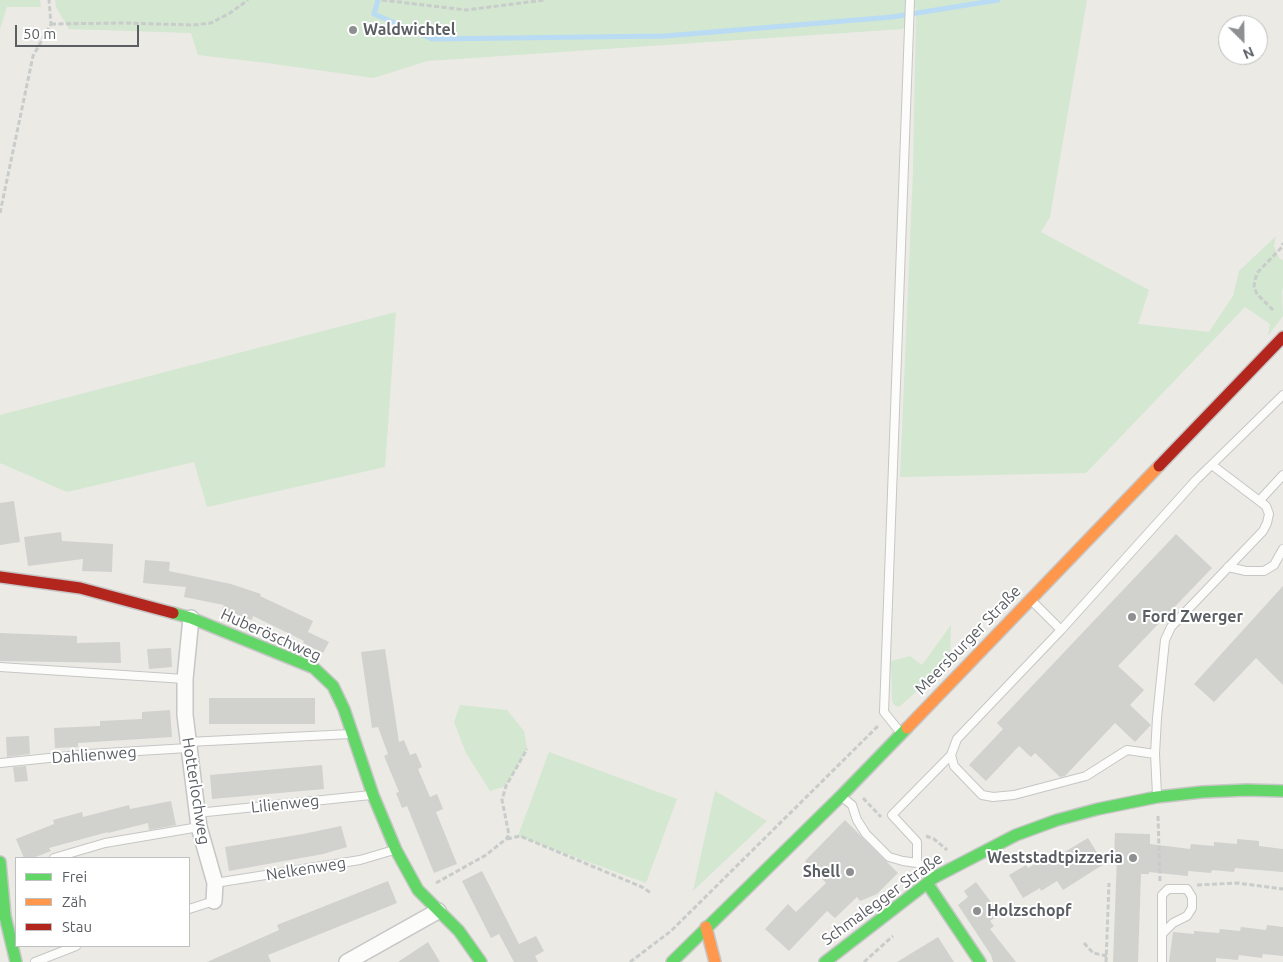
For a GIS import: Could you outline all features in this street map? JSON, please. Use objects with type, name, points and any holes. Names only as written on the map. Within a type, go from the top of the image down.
[{"type":"street","name":"Meersburger Straße","points":[[672,962],[841,796],[1283,337]]},
{"type":"street","name":"Huberöschweg","points":[[0,577],[80,588],[192,618],[314,668],[333,686],[344,709],[373,795],[396,850],[420,892],[459,931],[481,962]]},
{"type":"street","name":"Hotterlochweg","points":[[192,618],[185,679],[185,715],[198,820],[215,883],[214,901]]},
{"type":"street","name":"Schmalegger Straße","points":[[824,962],[931,880],[1016,835],[1057,820],[1098,809],[1157,797],[1202,792],[1283,791]]},
{"type":"street","points":[[3,869],[2,916],[16,962]]},
{"type":"street","points":[[931,880],[980,962]]},
{"type":"street","points":[[347,962],[438,911]]},
{"type":"street","points":[[706,927],[715,962]]},
{"type":"lane","points":[[900,733],[884,712],[910,0]]},
{"type":"lane","points":[[931,880],[917,863],[918,842],[892,815],[951,755],[957,739],[1061,630],[1196,480],[1283,395]]},
{"type":"lane","points":[[1157,797],[1155,754],[1165,640],[1171,627],[1263,531],[1268,523],[1269,514],[1266,506],[1212,464]]},
{"type":"lane","points":[[1260,500],[1283,475]]},
{"type":"lane","points":[[1228,567],[1246,572],[1264,571],[1274,566],[1283,549]]},
{"type":"lane","points":[[1031,599],[1061,630]]},
{"type":"lane","points":[[0,667],[185,679]]},
{"type":"lane","name":"Dahlienweg","points":[[0,763],[188,745],[353,734]]},
{"type":"lane","points":[[951,755],[954,766],[982,795],[993,797],[1014,795],[1086,776],[1127,750],[1155,754]]},
{"type":"lane","name":"Lilienweg","points":[[58,857],[198,820],[373,795]]},
{"type":"lane","points":[[841,796],[852,805],[857,820],[866,834],[889,856],[917,863]]},
{"type":"lane","name":"Nelkenweg","points":[[215,883],[360,860],[396,850]]},
{"type":"lane","points":[[1162,962],[1162,895],[1168,889],[1187,889],[1192,897],[1192,908],[1187,916],[1173,923],[1163,933]]},
{"type":"lane","points":[[190,909],[214,901]]},
{"type":"lane","points":[[35,962],[73,947]]},
{"type":"path","points":[[0,213],[33,56],[51,24],[49,0]]},
{"type":"path","points":[[51,24],[123,23],[192,25],[210,23],[230,13],[248,0]]},
{"type":"path","points":[[382,0],[466,10],[545,0]]},
{"type":"path","points":[[1273,310],[1257,294],[1254,287],[1255,280],[1257,272],[1282,247],[1283,243]]},
{"type":"path","points":[[630,962],[671,931],[888,717]]},
{"type":"path","points":[[506,839],[508,835],[502,800],[506,786],[526,749]]},
{"type":"path","points":[[1158,814],[1160,881],[1168,889]]},
{"type":"path","points":[[420,892],[486,855],[506,839],[520,836],[642,887],[651,893]]},
{"type":"path","points":[[1187,889],[1198,884],[1238,882],[1283,888]]},
{"type":"path","points":[[1106,962],[1109,883]]},
{"type":"path","points":[[1084,943],[1093,953],[1107,956]]},
{"type":"green space","points":[[0,0],[40,0],[41,7],[7,7],[0,29]]},
{"type":"green space","points":[[55,0],[1087,0],[1050,217],[1041,232],[1149,290],[1138,324],[1209,332],[1233,296],[1239,271],[1276,236],[1274,246],[1279,258],[1283,260],[1283,316],[1268,336],[1270,324],[1245,307],[1086,473],[900,477],[913,172],[916,8],[903,29],[427,61],[374,78],[198,55],[191,33],[69,29],[56,7]]},
{"type":"green space","points":[[396,312],[385,467],[207,507],[194,462],[67,492],[0,463],[0,415]]},
{"type":"green space","points":[[951,625],[950,662],[899,707],[894,705],[892,701],[891,661],[910,656],[922,665]]},
{"type":"green space","points":[[460,705],[507,710],[524,731],[527,749],[506,786],[490,791],[466,753],[454,722]]},
{"type":"green space","points":[[549,752],[677,799],[646,883],[518,836]]},
{"type":"green space","points":[[715,791],[767,821],[693,891]]},
{"type":"building","points":[[14,501],[20,542],[0,545],[0,503]]},
{"type":"building","points":[[61,532],[62,541],[113,544],[112,572],[82,571],[83,559],[28,566],[24,537]]},
{"type":"building","name":"Ford Zwerger","points":[[1176,534],[1212,568],[1118,666],[1144,690],[1130,705],[1151,725],[1135,742],[1115,723],[1065,776],[1060,777],[1035,753],[1031,757],[1019,746],[986,781],[969,765],[1003,729],[997,723]]},
{"type":"building","points":[[145,560],[170,562],[169,571],[231,584],[261,594],[260,596],[313,621],[306,636],[308,632],[329,642],[323,653],[303,643],[304,641],[253,616],[252,620],[222,610],[224,605],[184,597],[186,587],[143,583]]},
{"type":"building","points":[[1283,586],[1283,685],[1256,658],[1214,702],[1194,684]]},
{"type":"building","points":[[0,633],[77,636],[77,643],[120,642],[121,663],[0,661]]},
{"type":"building","points":[[171,648],[172,667],[149,669],[147,649]]},
{"type":"building","points":[[385,649],[399,742],[404,740],[410,755],[416,753],[422,767],[418,769],[430,797],[437,794],[443,809],[436,812],[457,864],[434,873],[407,806],[402,808],[396,793],[399,792],[384,756],[388,754],[378,727],[372,728],[361,652]]},
{"type":"building","points":[[209,698],[315,698],[315,724],[209,724]]},
{"type":"building","points":[[170,710],[172,737],[78,743],[78,747],[55,748],[54,728],[100,726],[100,721],[142,719],[142,712]]},
{"type":"building","points":[[29,736],[30,754],[7,757],[6,737]]},
{"type":"building","points":[[322,765],[324,789],[212,799],[210,775]]},
{"type":"building","points":[[26,766],[28,781],[15,782],[13,767]]},
{"type":"building","points":[[171,801],[176,825],[149,830],[148,823],[108,832],[49,848],[51,851],[36,857],[24,857],[16,839],[54,824],[53,820],[82,812],[83,817],[129,805],[130,809]]},
{"type":"building","points":[[845,820],[898,873],[877,894],[860,901],[857,897],[835,918],[827,911],[789,951],[765,929],[788,904],[796,912],[826,883],[805,861]]},
{"type":"building","points":[[341,826],[347,847],[323,854],[229,871],[225,847]]},
{"type":"building","points":[[1115,833],[1150,834],[1150,844],[1190,849],[1191,844],[1214,846],[1214,842],[1237,844],[1237,839],[1259,841],[1259,846],[1283,849],[1283,872],[1235,868],[1234,872],[1212,870],[1211,873],[1188,871],[1188,876],[1149,872],[1149,874],[1141,874],[1138,962],[1113,962],[1117,856],[1114,859]]},
{"type":"building","points":[[1088,838],[1104,864],[1063,890],[1057,881],[1041,891],[1040,888],[1023,898],[1009,875],[1026,865],[1028,868],[1043,859],[1046,863]]},
{"type":"building","points":[[482,871],[519,944],[536,936],[544,951],[535,956],[538,962],[514,962],[499,934],[491,938],[462,881]]},
{"type":"building","points":[[388,881],[397,903],[268,955],[271,962],[207,962],[279,930],[277,925]]},
{"type":"building","name":"Holzschopf","points":[[976,882],[1000,914],[990,921],[994,926],[990,929],[1016,962],[993,962],[991,955],[958,905],[968,897],[964,891]]},
{"type":"building","points":[[1267,925],[1283,927],[1283,956],[1263,954],[1262,958],[1239,955],[1238,960],[1216,958],[1216,962],[1169,962],[1173,932],[1194,934],[1194,931],[1219,933],[1220,929],[1240,931],[1241,927],[1266,930]]},
{"type":"building","points":[[938,937],[954,962],[897,962]]},
{"type":"building","points":[[428,942],[440,962],[398,962]]},
{"type":"waterway","points":[[378,0],[374,14],[432,39],[665,36],[892,17],[998,0]]},
{"type":"traffic: fast","points":[[173,613],[191,618],[314,668],[333,686],[344,709],[373,795],[396,850],[418,890],[459,931],[481,962]]},
{"type":"traffic: fast","points":[[672,962],[841,796],[907,728]]},
{"type":"traffic: fast","points":[[825,962],[935,877],[1016,835],[1057,820],[1098,809],[1157,797],[1202,792],[1283,791]]},
{"type":"traffic: fast","points":[[0,862],[5,916],[16,962]]},
{"type":"traffic: fast","points":[[927,883],[980,962]]},
{"type":"traffic: slow","points":[[907,728],[1159,466]]},
{"type":"traffic: slow","points":[[706,927],[715,962]]},
{"type":"traffic: jam","points":[[1159,466],[1283,337]]},
{"type":"traffic: jam","points":[[0,577],[80,588],[173,613]]},
{"type":"place","name":"Waldwichtel","points":[[353,30]]},
{"type":"place","name":"Ford Zwerger","points":[[1132,617]]},
{"type":"place","name":"Weststadtpizzeria","points":[[1133,858]]},
{"type":"place","name":"Shell","points":[[850,872]]},
{"type":"place","name":"Holzschopf","points":[[977,911]]}]
